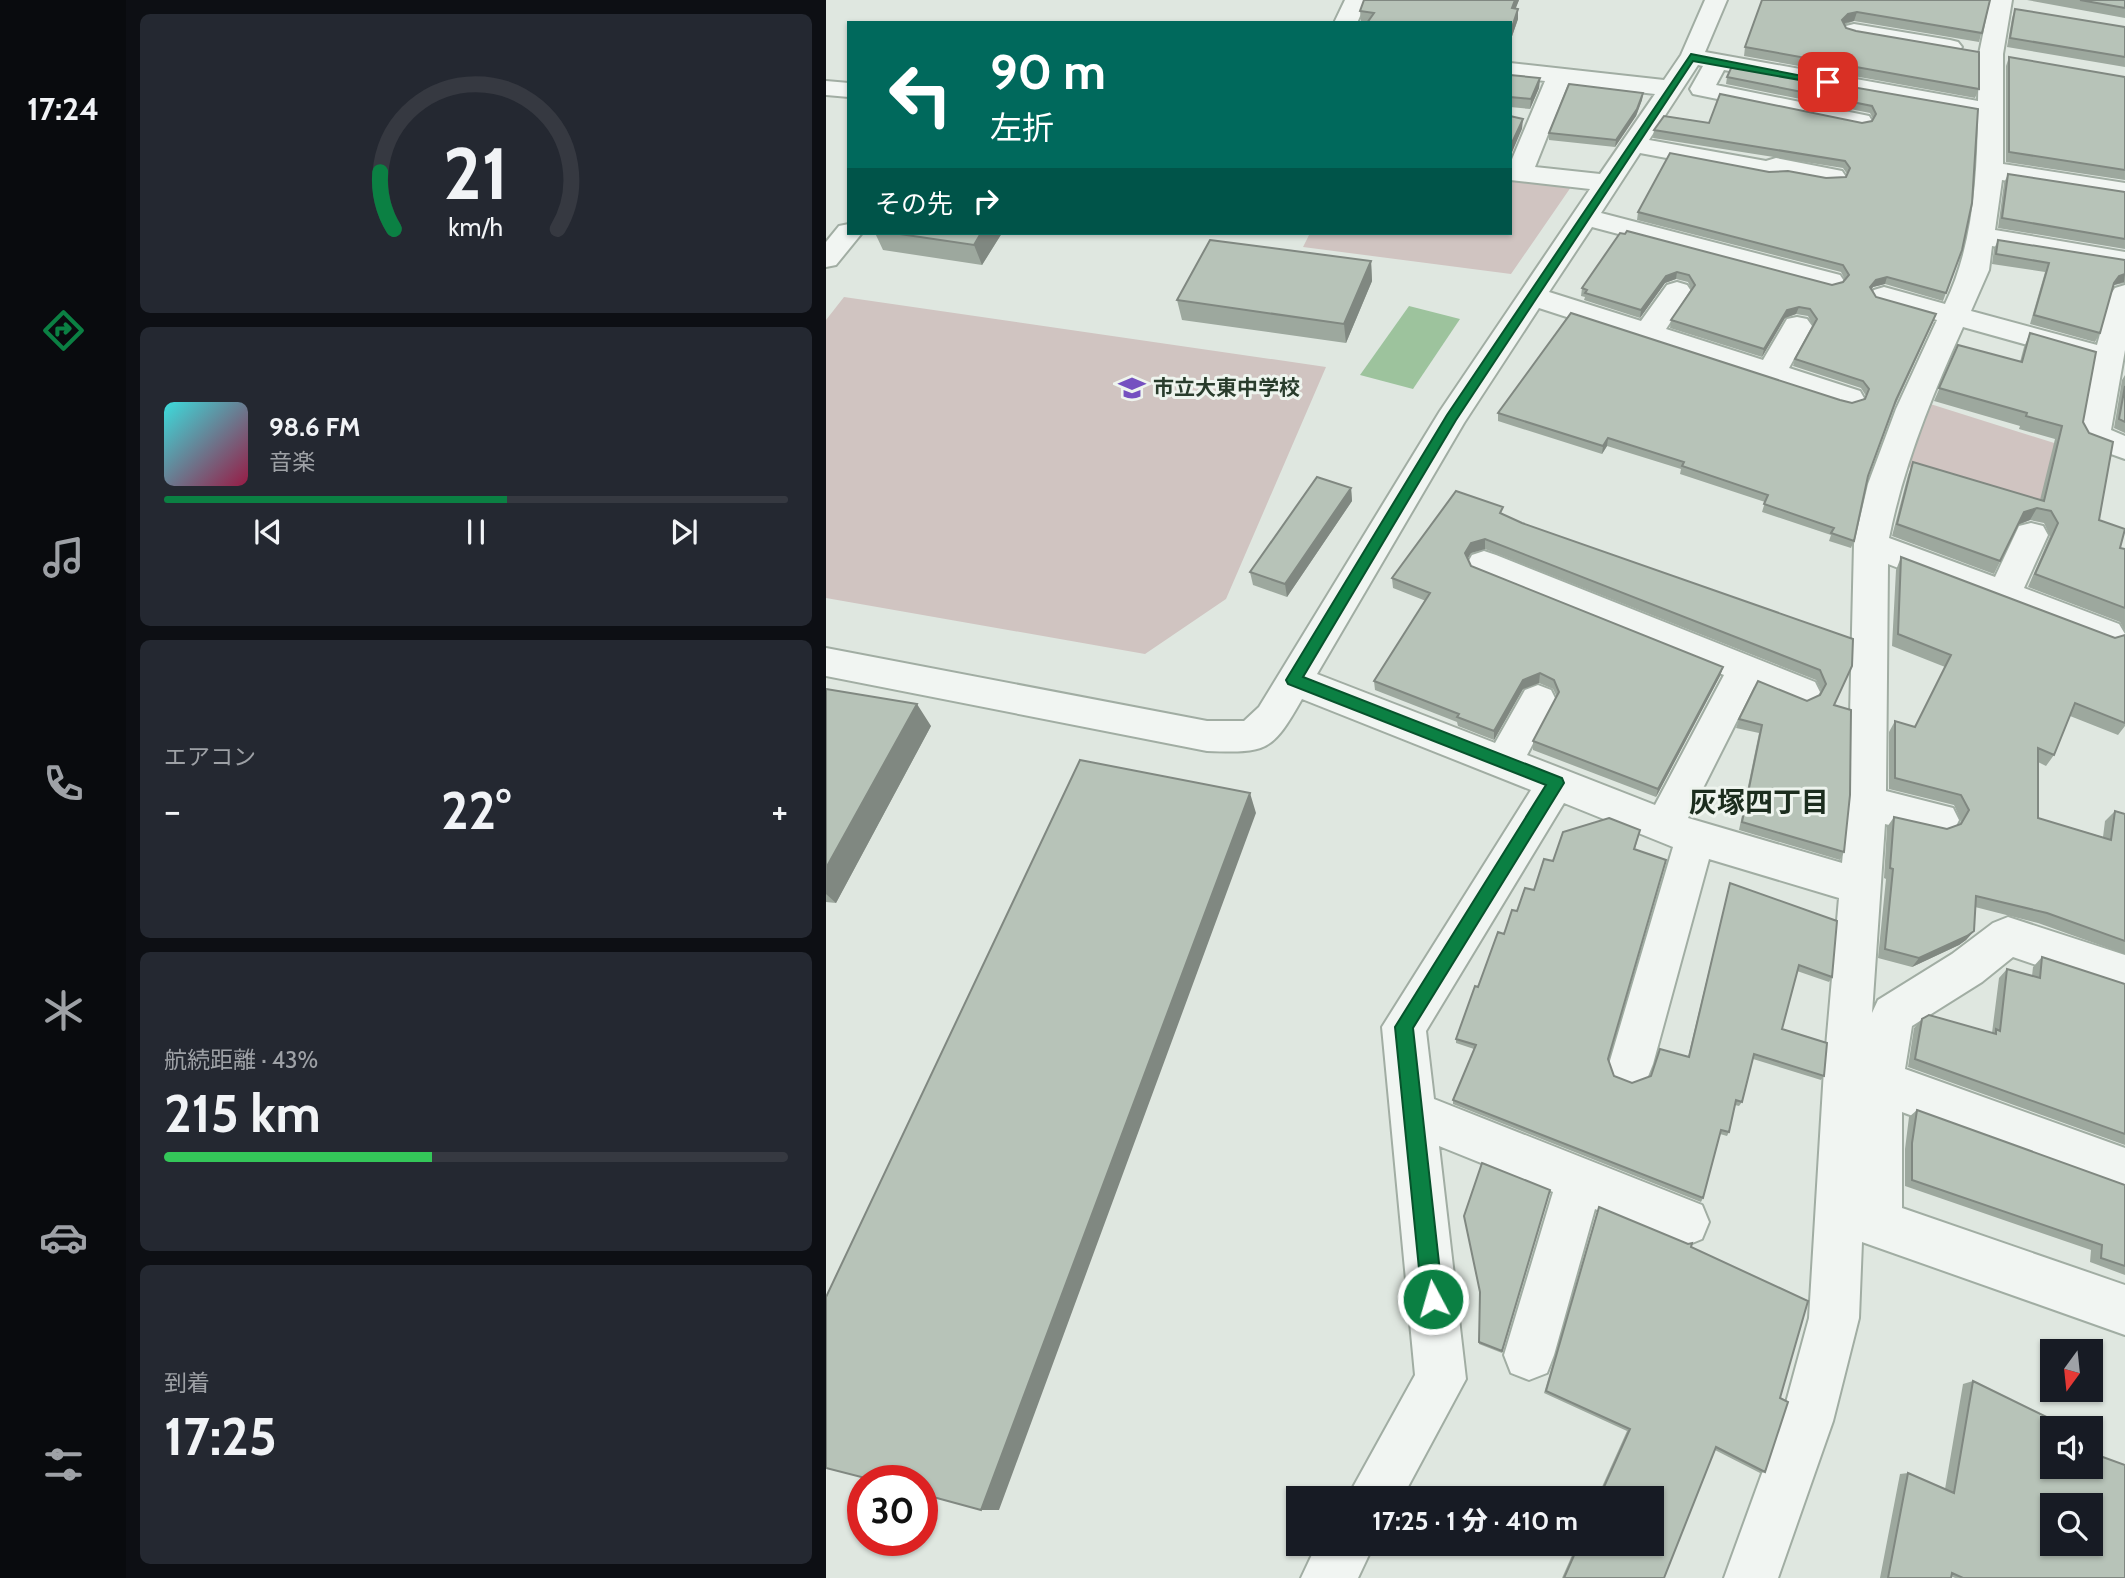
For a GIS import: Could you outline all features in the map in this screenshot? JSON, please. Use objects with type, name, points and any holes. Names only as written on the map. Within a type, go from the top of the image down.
[{"type":"street","points":[[1350,21],[1356,0]]},
{"type":"street","points":[[826,662],[1207,736],[1252,737],[1272,718],[1451,418],[1691,57],[1716,0]]},
{"type":"street","points":[[1751,1578],[1807,1421],[1859,1217],[1863,1076],[1859,886],[1867,803],[1871,544],[1884,484],[1911,409],[1975,270],[1990,170],[1991,54],[2001,4],[2025,11]]},
{"type":"street","points":[[1854,31],[2018,59]]},
{"type":"street","points":[[1691,57],[1989,110]]},
{"type":"street","points":[[1717,62],[1702,89],[1850,119],[1850,85]]},
{"type":"street","points":[[1512,70],[1670,88]]},
{"type":"street","points":[[1560,75],[1532,120],[1515,172],[1606,183]]},
{"type":"street","points":[[826,88],[847,90]]},
{"type":"street","points":[[1632,144],[1768,169],[1776,166],[1833,177]]},
{"type":"street","points":[[1990,170],[2125,191]]},
{"type":"street","points":[[826,211],[847,219]]},
{"type":"street","points":[[1584,217],[1817,278],[1817,248]]},
{"type":"street","points":[[1703,247],[1716,223]]},
{"type":"street","points":[[826,259],[847,234]]},
{"type":"street","points":[[1982,236],[2125,260]]},
{"type":"street","points":[[1648,333],[1677,291]]},
{"type":"street","points":[[1532,296],[1849,398]]},
{"type":"street","points":[[1884,296],[2108,358]]},
{"type":"street","points":[[2123,307],[2108,358],[2094,436],[2125,448]]},
{"type":"street","points":[[1771,373],[1797,326]]},
{"type":"street","points":[[2004,595],[2031,535]]},
{"type":"street","points":[[1871,544],[2107,634]]},
{"type":"street","points":[[1484,564],[1802,692]]},
{"type":"street","points":[[1631,1064],[1679,831],[1746,668]]},
{"type":"street","points":[[1293,680],[1679,831],[1859,886]]},
{"type":"street","points":[[1504,762],[1538,700]]},
{"type":"street","points":[[1380,1486],[1441,1379],[1404,1027],[1556,783]]},
{"type":"street","points":[[1867,803],[1939,820]]},
{"type":"street","points":[[1863,1076],[1893,1014],[1967,968],[2008,936],[2125,975]]},
{"type":"street","points":[[1863,1076],[2125,1171]]},
{"type":"street","points":[[1413,1113],[1685,1222]]},
{"type":"street","points":[[1529,1355],[1580,1180]]},
{"type":"street","points":[[1859,1217],[2125,1310]]},
{"type":"street","points":[[1328,1578],[1340,1556]]},
{"type":"shaded area","points":[[1512,179],[1571,187],[1511,274],[1303,247],[1309,235],[1512,235]]},
{"type":"shaded area","points":[[844,297],[1326,367],[1226,599],[1145,654],[826,598],[826,320]]},
{"type":"shaded area","points":[[1409,306],[1460,319],[1413,389],[1360,375]]},
{"type":"shaded area","points":[[1924,402],[2108,460],[2031,508],[1900,464]]},
{"type":"building","points":[[1364,0],[1515,0],[1512,8],[1518,9],[1512,27],[1512,21],[1368,21],[1374,13],[1360,11]]},
{"type":"building","points":[[1762,0],[1990,0],[1982,33],[1857,12],[1848,14],[1842,20],[1846,28],[1856,31],[1979,52],[1979,89],[1745,47]]},
{"type":"building","points":[[2080,0],[2125,0],[2125,8]]},
{"type":"building","points":[[2015,9],[2125,27],[2125,57],[2010,38]]},
{"type":"building","points":[[2009,57],[2125,77],[2125,170],[2009,152]]},
{"type":"building","points":[[1732,66],[1978,109],[1972,203],[1962,250],[1946,293],[1887,277],[1876,280],[1870,287],[1876,297],[1936,314],[1896,400],[1868,476],[1854,541],[1831,533],[1834,528],[1764,504],[1768,495],[1682,466],[1684,462],[1608,438],[1603,446],[1498,413],[1571,313],[1840,400],[1852,403],[1865,399],[1869,389],[1863,381],[1795,359],[1817,319],[1810,309],[1799,307],[1787,310],[1764,349],[1671,320],[1695,285],[1689,275],[1677,272],[1666,276],[1641,310],[1585,293],[1587,290],[1582,288],[1620,233],[1625,234],[1627,231],[1832,285],[1843,282],[1849,275],[1843,265],[1638,212],[1670,153],[1769,172],[1788,171],[1826,178],[1846,177],[1850,168],[1845,161],[1654,130],[1664,116],[1709,123],[1720,94],[1862,123],[1872,121],[1876,114],[1872,106],[1727,77]]},
{"type":"building","points":[[1512,75],[1540,78],[1531,99],[1512,97]]},
{"type":"building","points":[[1569,84],[1643,93],[1637,109],[1616,140],[1549,133]]},
{"type":"building","points":[[1512,116],[1523,119],[1512,143]]},
{"type":"building","points":[[2008,174],[2125,192],[2125,239],[2002,218]]},
{"type":"building","points":[[906,235],[980,235],[974,245]]},
{"type":"building","points":[[1210,240],[1371,261],[1344,324],[1177,300]]},
{"type":"building","points":[[1998,240],[2125,260],[2125,274],[2119,276],[2114,283],[2100,333],[2034,315],[2049,263],[1996,254]]},
{"type":"building","points":[[2030,333],[2096,352],[2083,422],[2089,433],[2113,442],[2099,520],[2125,529],[2120,548],[2125,549],[2125,608],[2035,574],[2058,523],[2051,511],[2037,508],[2024,512],[2000,561],[1897,524],[1913,462],[2044,501],[2062,426],[1939,388],[1958,345],[2022,362]]},
{"type":"building","points":[[2125,386],[2125,422],[2119,419]]},
{"type":"building","points":[[1317,477],[1351,488],[1285,584],[1250,572]]},
{"type":"building","points":[[1456,491],[1503,507],[1500,513],[1522,523],[1853,639],[1852,666],[1834,705],[1851,710],[1850,795],[1844,852],[1742,822],[1762,725],[1739,719],[1758,681],[1807,701],[1820,695],[1826,684],[1820,670],[1485,539],[1471,543],[1465,553],[1471,566],[1723,667],[1658,789],[1533,741],[1559,692],[1554,680],[1540,673],[1523,680],[1494,731],[1457,717],[1459,714],[1374,681],[1430,593],[1392,578]]},
{"type":"building","points":[[1901,557],[2115,638],[2125,635],[2125,723],[2075,703],[2054,755],[2038,748],[2038,818],[2111,840],[2115,811],[2125,814],[2125,941],[2047,913],[1976,896],[1974,931],[1967,936],[1919,958],[1885,949],[1893,869],[1890,868],[1894,817],[1947,829],[1961,824],[1969,810],[1961,795],[1895,778],[1895,721],[1915,727],[1951,655],[1898,634]]},
{"type":"building","points":[[826,689],[917,704],[826,868]]},
{"type":"building","points":[[1080,760],[1250,793],[981,1510],[938,1498],[938,1465],[847,1465],[847,1473],[826,1468],[826,1297]]},
{"type":"building","points":[[1609,818],[1640,830],[1634,849],[1666,860],[1608,1059],[1614,1076],[1632,1083],[1651,1076],[1660,1049],[1689,1057],[1730,883],[1837,921],[1832,977],[1799,965],[1782,1029],[1827,1043],[1824,1076],[1754,1054],[1742,1102],[1736,1100],[1729,1132],[1721,1130],[1703,1198],[1453,1100],[1476,1045],[1456,1039],[1498,932],[1504,934],[1512,910],[1517,911],[1525,888],[1534,890],[1544,859],[1553,861],[1563,832]]},
{"type":"building","points":[[2042,957],[2125,984],[2125,1134],[1915,1059],[1922,1019],[1929,1015],[1996,1034],[1996,1029],[2000,1031],[2007,969],[2040,978]]},
{"type":"building","points":[[1917,1110],[2125,1185],[2125,1266],[2101,1258],[2102,1245],[1912,1180],[1912,1143]]},
{"type":"building","points":[[1482,1163],[1550,1190],[1502,1351],[1479,1342],[1480,1292],[1464,1216]]},
{"type":"building","points":[[1599,1207],[1688,1244],[1692,1243],[1691,1247],[1808,1301],[1780,1398],[1788,1402],[1765,1472],[1716,1447],[1664,1578],[1564,1578],[1574,1556],[1664,1556],[1664,1486],[1604,1486],[1630,1429],[1546,1391]]},
{"type":"building","points":[[1973,1381],[2044,1416],[2040,1416],[2040,1479],[2103,1479],[2103,1457],[2125,1465],[2125,1578],[1963,1578],[1952,1573],[1951,1578],[1888,1578],[1908,1473],[1954,1493]]},
{"type":"place","name":"市立大東中学校","points":[[1132,388]]},
{"type":"district","name":"灰塚四丁目","points":[[1759,802]]},
{"type":"route","points":[[1433,1299],[1404,1027],[1556,783],[1293,680],[1451,418],[1691,57],[1828,82]]}]
